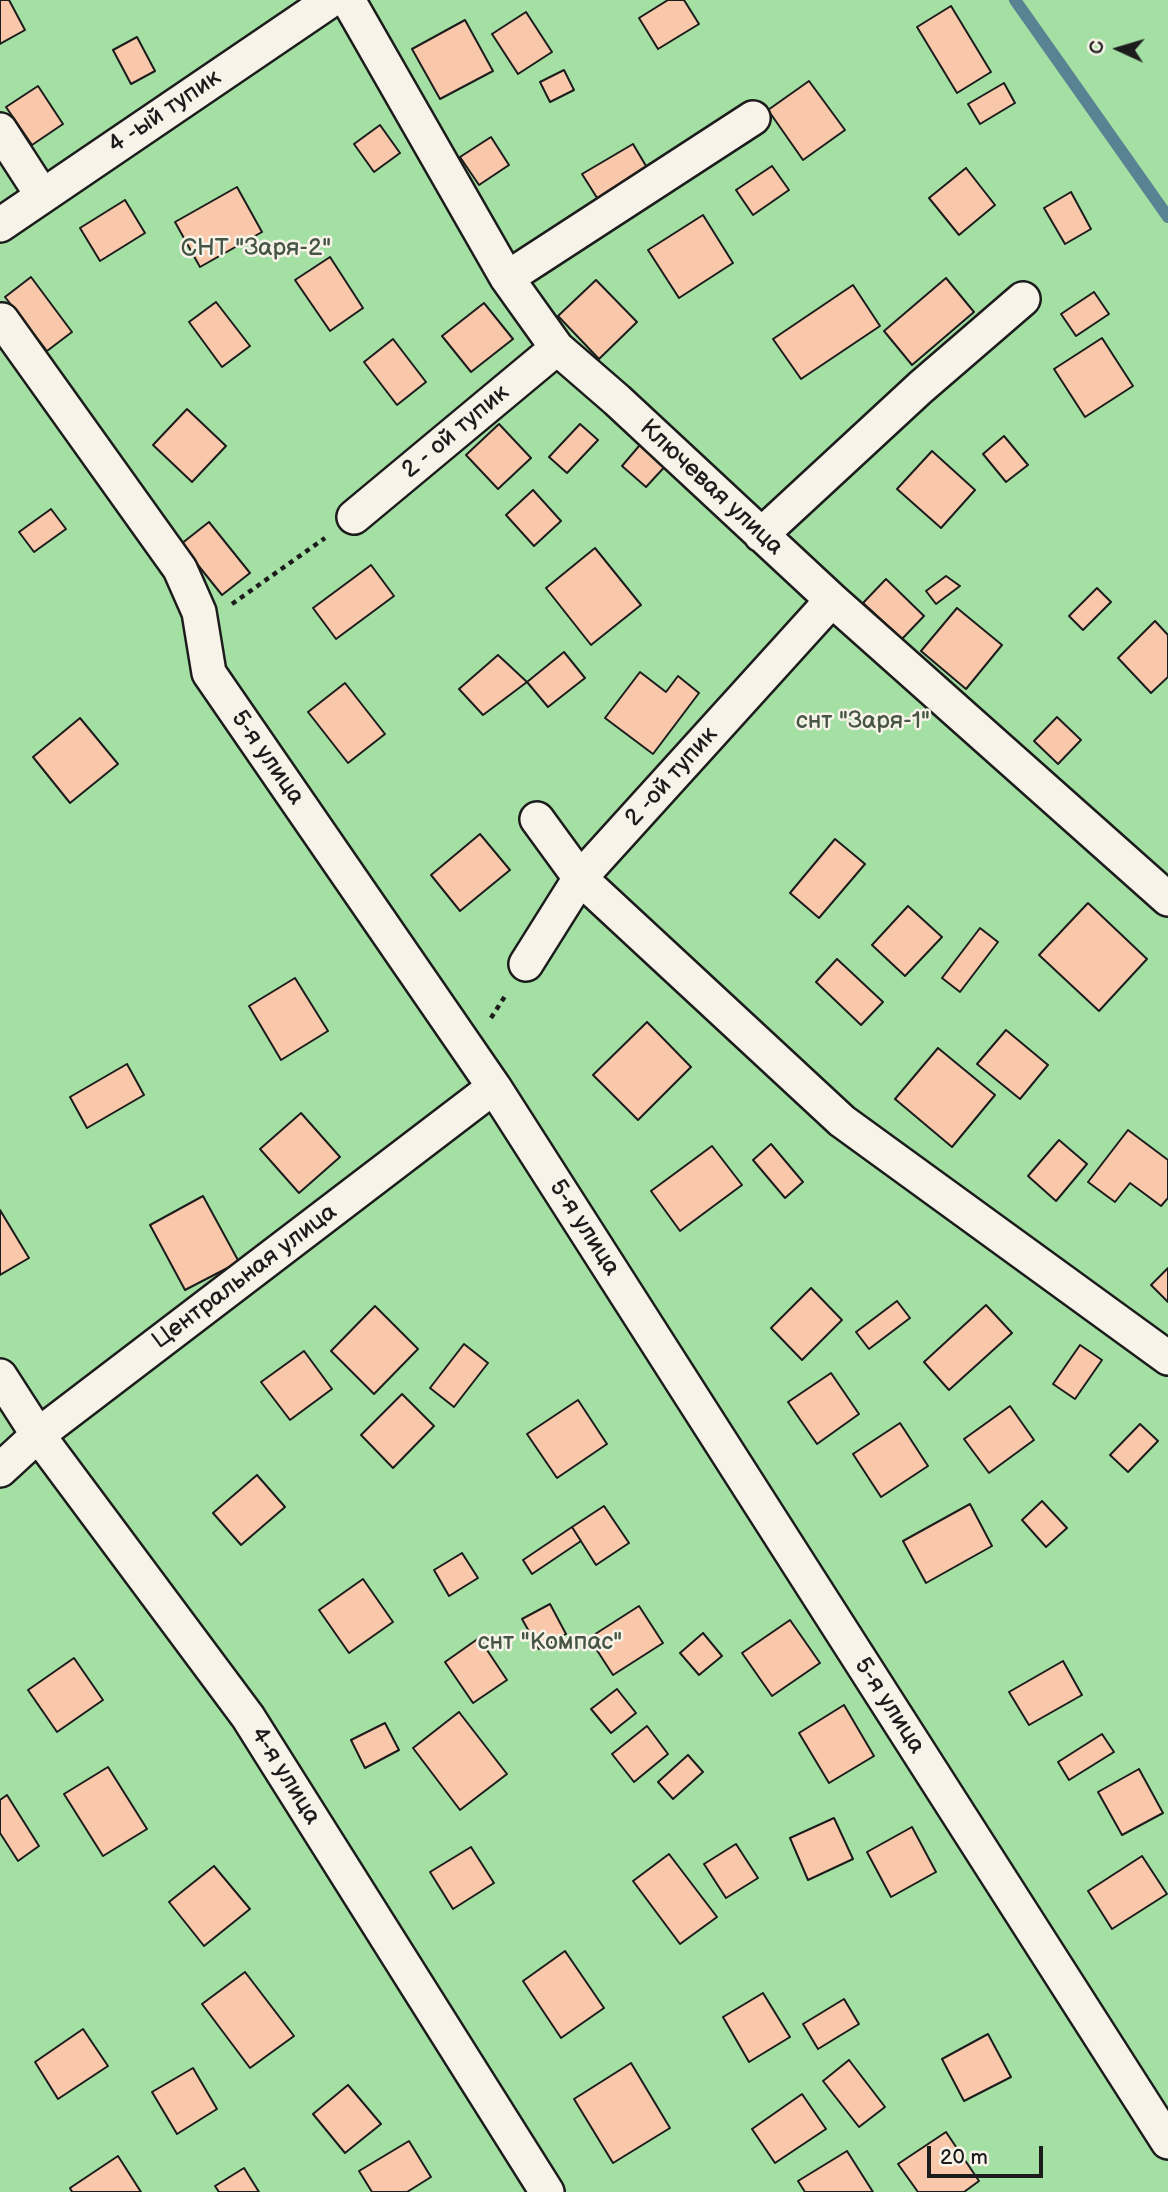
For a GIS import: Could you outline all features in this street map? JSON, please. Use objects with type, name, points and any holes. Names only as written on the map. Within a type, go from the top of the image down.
[{"type":"street","name":"4 -ый тупик","points":[[0,225],[331,0]]},
{"type":"street","name":"Ключевая улица","points":[[348,0],[507,278],[557,348],[617,400],[832,600],[1168,899]]},
{"type":"street","points":[[507,278],[753,118]]},
{"type":"street","points":[[0,130],[42,195]]},
{"type":"street","points":[[761,535],[920,387],[1023,299]]},
{"type":"street","name":"5-я улица","points":[[2,320],[180,569],[199,612],[209,673],[494,1087],[1168,2142]]},
{"type":"street","name":"2 - ой тупик","points":[[354,517],[557,348]]},
{"type":"street","name":"2 -ой тупик","points":[[526,964],[580,878],[832,600]]},
{"type":"street","points":[[537,818],[580,878],[842,1121],[1168,1358]]},
{"type":"street","name":"Центральная улица","points":[[0,1470],[38,1434],[494,1087]]},
{"type":"street","name":"4-я улица","points":[[0,1377],[38,1434],[248,1717],[547,2192]]},
{"type":"path","points":[[201,626],[354,517]]},
{"type":"path","points":[[469,1051],[526,964]]},
{"type":"green space","points":[[0,0],[1168,0],[1168,2192],[0,2192]]},
{"type":"building","points":[[0,0],[9,0],[25,30],[0,44]]},
{"type":"building","points":[[668,0],[684,0],[699,24],[658,49],[639,18]]},
{"type":"building","points":[[951,6],[991,72],[957,93],[917,27]]},
{"type":"building","points":[[526,12],[552,52],[518,74],[492,34]]},
{"type":"building","points":[[465,20],[493,71],[440,99],[412,49]]},
{"type":"building","points":[[137,37],[155,71],[131,84],[113,50]]},
{"type":"building","points":[[564,70],[574,90],[550,102],[540,82]]},
{"type":"building","points":[[809,81],[845,130],[803,160],[768,110]]},
{"type":"building","points":[[1004,83],[1015,103],[980,124],[968,104]]},
{"type":"building","points":[[38,86],[63,124],[32,145],[6,107]]},
{"type":"building","points":[[380,125],[400,153],[374,172],[354,144]]},
{"type":"building","points":[[491,137],[509,165],[479,185],[460,157]]},
{"type":"building","points":[[633,144],[649,171],[599,201],[582,174]]},
{"type":"building","points":[[772,166],[789,190],[753,215],[736,190]]},
{"type":"building","points":[[966,168],[995,205],[959,235],[929,198]]},
{"type":"building","points":[[237,187],[262,232],[200,267],[175,222]]},
{"type":"building","points":[[1071,192],[1091,229],[1065,244],[1044,208]]},
{"type":"building","points":[[125,200],[145,233],[100,261],[80,228]]},
{"type":"building","points":[[703,215],[733,263],[679,298],[648,250]]},
{"type":"building","points":[[330,257],[363,308],[330,331],[295,280]]},
{"type":"building","points":[[31,277],[72,332],[47,351],[5,297]]},
{"type":"building","points":[[946,278],[974,312],[912,365],[884,331]]},
{"type":"building","points":[[596,280],[637,322],[599,359],[558,316]]},
{"type":"building","points":[[853,285],[880,326],[801,379],[773,339]]},
{"type":"building","points":[[1094,292],[1109,314],[1076,336],[1061,314]]},
{"type":"building","points":[[216,302],[250,346],[222,367],[189,322]]},
{"type":"building","points":[[484,303],[513,339],[471,372],[442,336]]},
{"type":"building","points":[[1102,338],[1133,386],[1085,417],[1054,369]]},
{"type":"building","points":[[393,339],[426,382],[397,405],[364,362]]},
{"type":"building","points":[[187,409],[226,446],[192,482],[153,445]]},
{"type":"building","points":[[499,424],[531,458],[498,489],[466,455]]},
{"type":"building","points":[[580,424],[598,440],[567,473],[549,457]]},
{"type":"building","points":[[1004,436],[1028,465],[1006,482],[983,454]]},
{"type":"building","points":[[645,439],[670,461],[646,487],[622,466]]},
{"type":"building","points":[[932,451],[975,490],[941,528],[897,489]]},
{"type":"building","points":[[533,490],[561,521],[534,546],[506,515]]},
{"type":"building","points":[[51,509],[66,529],[34,552],[19,532]]},
{"type":"building","points":[[209,522],[250,573],[222,595],[181,544]]},
{"type":"building","points":[[595,548],[641,605],[591,645],[546,588]]},
{"type":"building","points":[[371,565],[394,596],[336,639],[313,608]]},
{"type":"building","points":[[946,576],[960,586],[936,604],[926,591]]},
{"type":"building","points":[[886,579],[924,616],[902,639],[863,603]]},
{"type":"building","points":[[1097,588],[1111,602],[1083,630],[1069,616]]},
{"type":"building","points":[[957,608],[1002,645],[966,689],[921,651]]},
{"type":"building","points":[[1155,621],[1168,635],[1168,677],[1151,693],[1118,658]]},
{"type":"building","points":[[564,652],[585,678],[548,707],[527,682]]},
{"type":"building","points":[[498,655],[527,682],[483,715],[459,689]]},
{"type":"building","points":[[640,672],[666,692],[678,676],[699,693],[653,754],[605,718]]},
{"type":"building","points":[[345,683],[385,734],[348,763],[308,712]]},
{"type":"building","points":[[1057,717],[1081,740],[1058,764],[1034,741]]},
{"type":"building","points":[[80,718],[118,764],[70,803],[33,757]]},
{"type":"building","points":[[480,834],[510,870],[460,911],[431,875]]},
{"type":"building","points":[[835,839],[865,864],[819,918],[790,893]]},
{"type":"building","points":[[1088,903],[1147,959],[1099,1011],[1039,955]]},
{"type":"building","points":[[908,906],[942,937],[905,976],[872,945]]},
{"type":"building","points":[[980,928],[998,942],[960,992],[942,978]]},
{"type":"building","points":[[837,959],[883,1002],[861,1025],[816,982]]},
{"type":"building","points":[[295,978],[328,1031],[281,1060],[249,1006]]},
{"type":"building","points":[[647,1022],[691,1067],[638,1120],[593,1075]]},
{"type":"building","points":[[1006,1030],[1048,1065],[1020,1099],[977,1064]]},
{"type":"building","points":[[938,1048],[995,1095],[952,1147],[895,1099]]},
{"type":"building","points":[[127,1064],[144,1095],[87,1128],[70,1097]]},
{"type":"building","points":[[301,1113],[340,1157],[299,1193],[260,1149]]},
{"type":"building","points":[[1128,1130],[1168,1160],[1168,1198],[1161,1206],[1130,1183],[1115,1202],[1088,1182]]},
{"type":"building","points":[[1059,1140],[1087,1164],[1056,1201],[1028,1176]]},
{"type":"building","points":[[771,1144],[803,1182],[785,1198],[753,1160]]},
{"type":"building","points":[[712,1146],[742,1185],[680,1231],[651,1191]]},
{"type":"building","points":[[203,1196],[239,1262],[185,1290],[150,1225]]},
{"type":"building","points":[[0,1210],[29,1258],[0,1275]]},
{"type":"building","points":[[1168,1268],[1168,1302],[1151,1285]]},
{"type":"building","points":[[811,1288],[842,1320],[802,1360],[771,1328]]},
{"type":"building","points":[[897,1301],[910,1318],[869,1349],[856,1332]]},
{"type":"building","points":[[986,1305],[1012,1333],[949,1390],[924,1362]]},
{"type":"building","points":[[375,1306],[418,1349],[374,1394],[331,1351]]},
{"type":"building","points":[[464,1344],[488,1363],[454,1407],[430,1388]]},
{"type":"building","points":[[1080,1345],[1102,1360],[1075,1399],[1053,1384]]},
{"type":"building","points":[[304,1351],[332,1389],[290,1420],[261,1382]]},
{"type":"building","points":[[831,1373],[859,1414],[817,1444],[788,1402]]},
{"type":"building","points":[[402,1394],[434,1426],[393,1468],[361,1435]]},
{"type":"building","points":[[578,1400],[607,1444],[557,1478],[527,1434]]},
{"type":"building","points":[[1010,1406],[1034,1440],[989,1473],[964,1439]]},
{"type":"building","points":[[900,1423],[928,1466],[881,1497],[853,1454]]},
{"type":"building","points":[[1140,1424],[1158,1441],[1128,1472],[1110,1455]]},
{"type":"building","points":[[257,1475],[285,1507],[241,1545],[213,1513]]},
{"type":"building","points":[[1042,1501],[1067,1528],[1046,1547],[1022,1520]]},
{"type":"building","points":[[970,1504],[992,1546],[926,1583],[903,1541]]},
{"type":"building","points":[[604,1506],[629,1543],[596,1565],[572,1527]]},
{"type":"building","points":[[572,1527],[581,1541],[532,1574],[523,1560]]},
{"type":"building","points":[[462,1553],[478,1578],[449,1596],[434,1570]]},
{"type":"building","points":[[363,1579],[393,1622],[349,1653],[319,1610]]},
{"type":"building","points":[[550,1604],[566,1634],[539,1649],[522,1619]]},
{"type":"building","points":[[639,1606],[663,1643],[613,1675],[589,1638]]},
{"type":"building","points":[[790,1620],[820,1663],[772,1696],[742,1653]]},
{"type":"building","points":[[703,1633],[722,1656],[699,1675],[680,1653]]},
{"type":"building","points":[[479,1638],[507,1680],[473,1703],[445,1662]]},
{"type":"building","points":[[74,1658],[103,1700],[57,1732],[28,1690]]},
{"type":"building","points":[[1063,1661],[1082,1695],[1029,1725],[1009,1692]]},
{"type":"building","points":[[617,1689],[636,1713],[611,1733],[591,1709]]},
{"type":"building","points":[[844,1705],[874,1756],[829,1783],[799,1733]]},
{"type":"building","points":[[459,1712],[507,1774],[460,1810],[413,1748]]},
{"type":"building","points":[[385,1723],[399,1750],[365,1768],[351,1740]]},
{"type":"building","points":[[647,1726],[668,1754],[634,1782],[612,1754]]},
{"type":"building","points":[[1102,1734],[1114,1752],[1069,1780],[1058,1762]]},
{"type":"building","points":[[688,1755],[703,1772],[673,1799],[658,1782]]},
{"type":"building","points":[[108,1767],[147,1829],[103,1856],[64,1794]]},
{"type":"building","points":[[1139,1769],[1163,1813],[1122,1835],[1098,1792]]},
{"type":"building","points":[[7,1795],[39,1846],[18,1861],[0,1833],[0,1800]]},
{"type":"building","points":[[834,1818],[853,1859],[808,1880],[790,1838]]},
{"type":"building","points":[[912,1827],[936,1872],[891,1897],[867,1852]]},
{"type":"building","points":[[736,1844],[758,1878],[726,1898],[704,1864]]},
{"type":"building","points":[[471,1847],[494,1883],[453,1909],[430,1872]]},
{"type":"building","points":[[669,1854],[717,1917],[680,1944],[633,1881]]},
{"type":"building","points":[[1142,1856],[1167,1894],[1112,1929],[1088,1891]]},
{"type":"building","points":[[214,1866],[250,1909],[204,1946],[169,1902]]},
{"type":"building","points":[[565,1951],[604,2008],[561,2038],[523,1981]]},
{"type":"building","points":[[245,1972],[294,2036],[250,2068],[202,2004]]},
{"type":"building","points":[[763,1993],[790,2037],[749,2062],[723,2017]]},
{"type":"building","points":[[844,1999],[859,2024],[818,2049],[803,2024]]},
{"type":"building","points":[[83,2029],[108,2066],[58,2099],[35,2062]]},
{"type":"building","points":[[988,2034],[1011,2077],[964,2101],[942,2059]]},
{"type":"building","points":[[849,2060],[885,2107],[859,2127],[823,2081]]},
{"type":"building","points":[[631,2063],[670,2128],[613,2163],[574,2099]]},
{"type":"building","points":[[193,2068],[217,2109],[177,2134],[152,2092]]},
{"type":"building","points":[[348,2085],[381,2124],[345,2153],[313,2114]]},
{"type":"building","points":[[802,2094],[826,2129],[775,2163],[752,2129]]},
{"type":"building","points":[[946,2132],[979,2181],[964,2192],[918,2192],[898,2164]]},
{"type":"building","points":[[409,2141],[431,2177],[407,2192],[372,2192],[359,2171]]},
{"type":"building","points":[[847,2151],[873,2192],[805,2192],[798,2181]]},
{"type":"building","points":[[118,2156],[141,2192],[72,2192],[70,2188]]},
{"type":"building","points":[[244,2168],[259,2192],[219,2192],[215,2186]]},
{"type":"waterway","points":[[1015,0],[1168,217]]},
{"type":"park label","name":"СНТ \"Заря-2\"","points":[[256,249]]},
{"type":"park label","name":"снт \"Заря-1\"","points":[[863,722]]},
{"type":"park label","name":"снт \"Компас\"","points":[[550,1643]]}]
